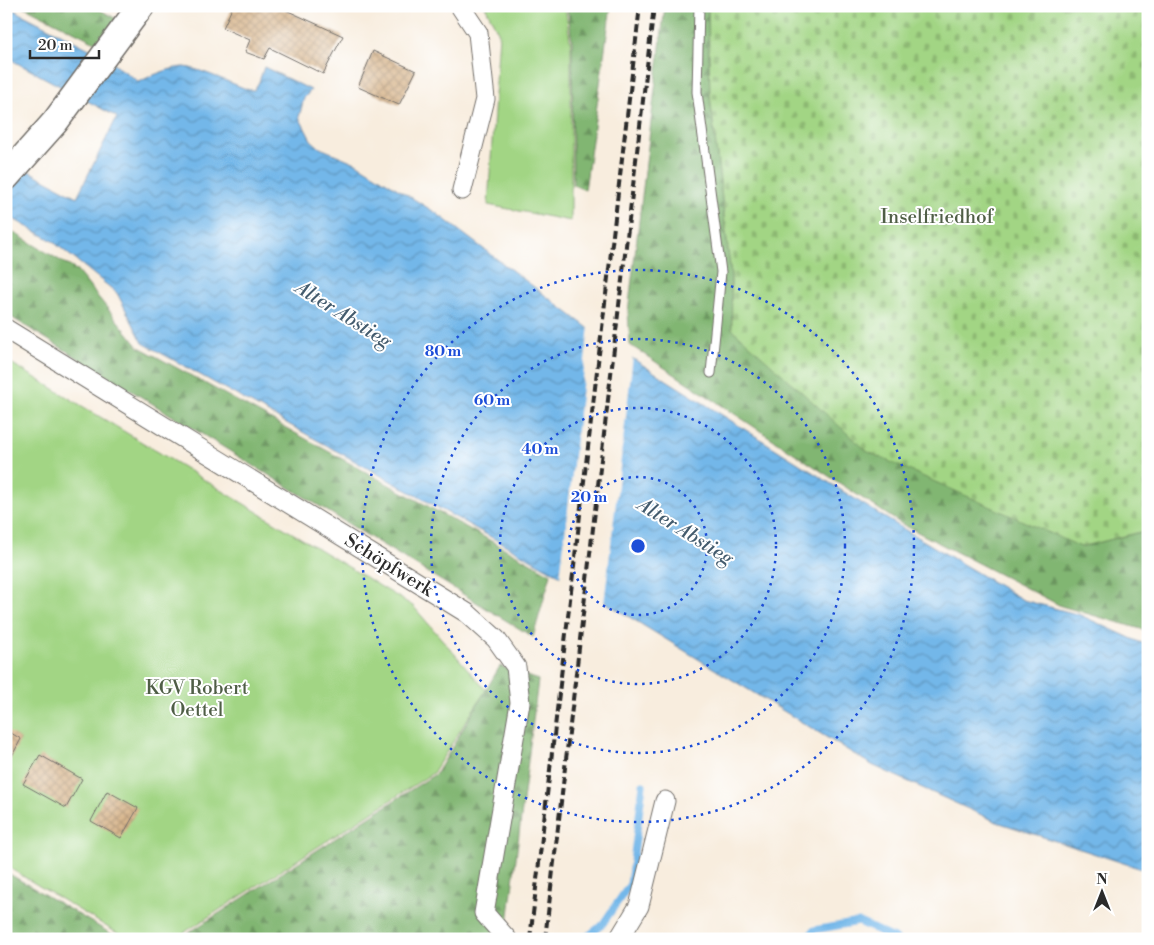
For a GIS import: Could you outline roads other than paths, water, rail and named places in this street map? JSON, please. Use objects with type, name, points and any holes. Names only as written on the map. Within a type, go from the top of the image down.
[{"type":"main road","points":[[6,177],[55,122],[141,6]]},
{"type":"street","points":[[460,6],[478,33],[485,99],[462,190]]},
{"type":"street","name":"Schöpfwerk","points":[[6,329],[468,613],[496,639],[516,667],[520,703],[484,913],[507,939]]},
{"type":"street","points":[[619,939],[639,906],[665,801]]},
{"type":"lane","points":[[699,6],[698,92],[721,272],[711,373]]},
{"type":"water","name":"Alter Abstieg","points":[[6,6],[103,56],[139,82],[160,73],[183,67],[206,73],[249,90],[254,90],[264,67],[311,90],[304,98],[299,117],[311,140],[320,148],[356,163],[436,213],[608,343],[882,516],[1023,600],[1080,615],[1139,642],[1148,644],[1148,871],[997,822],[872,765],[577,585],[143,343],[117,293],[51,240],[6,215],[6,159],[77,197],[117,117],[6,57]]},
{"type":"waterway","points":[[585,938],[602,925],[630,884],[643,785]]},
{"type":"waterway","points":[[807,939],[814,930],[859,922],[896,939]]},
{"type":"railway","points":[[530,939],[640,6]]},
{"type":"railway","points":[[545,939],[654,6]]},
{"type":"park label","name":"Inselfriedhof","points":[[937,217]]},
{"type":"park label","name":"KGV Robert Oettel","points":[[197,699]]}]
